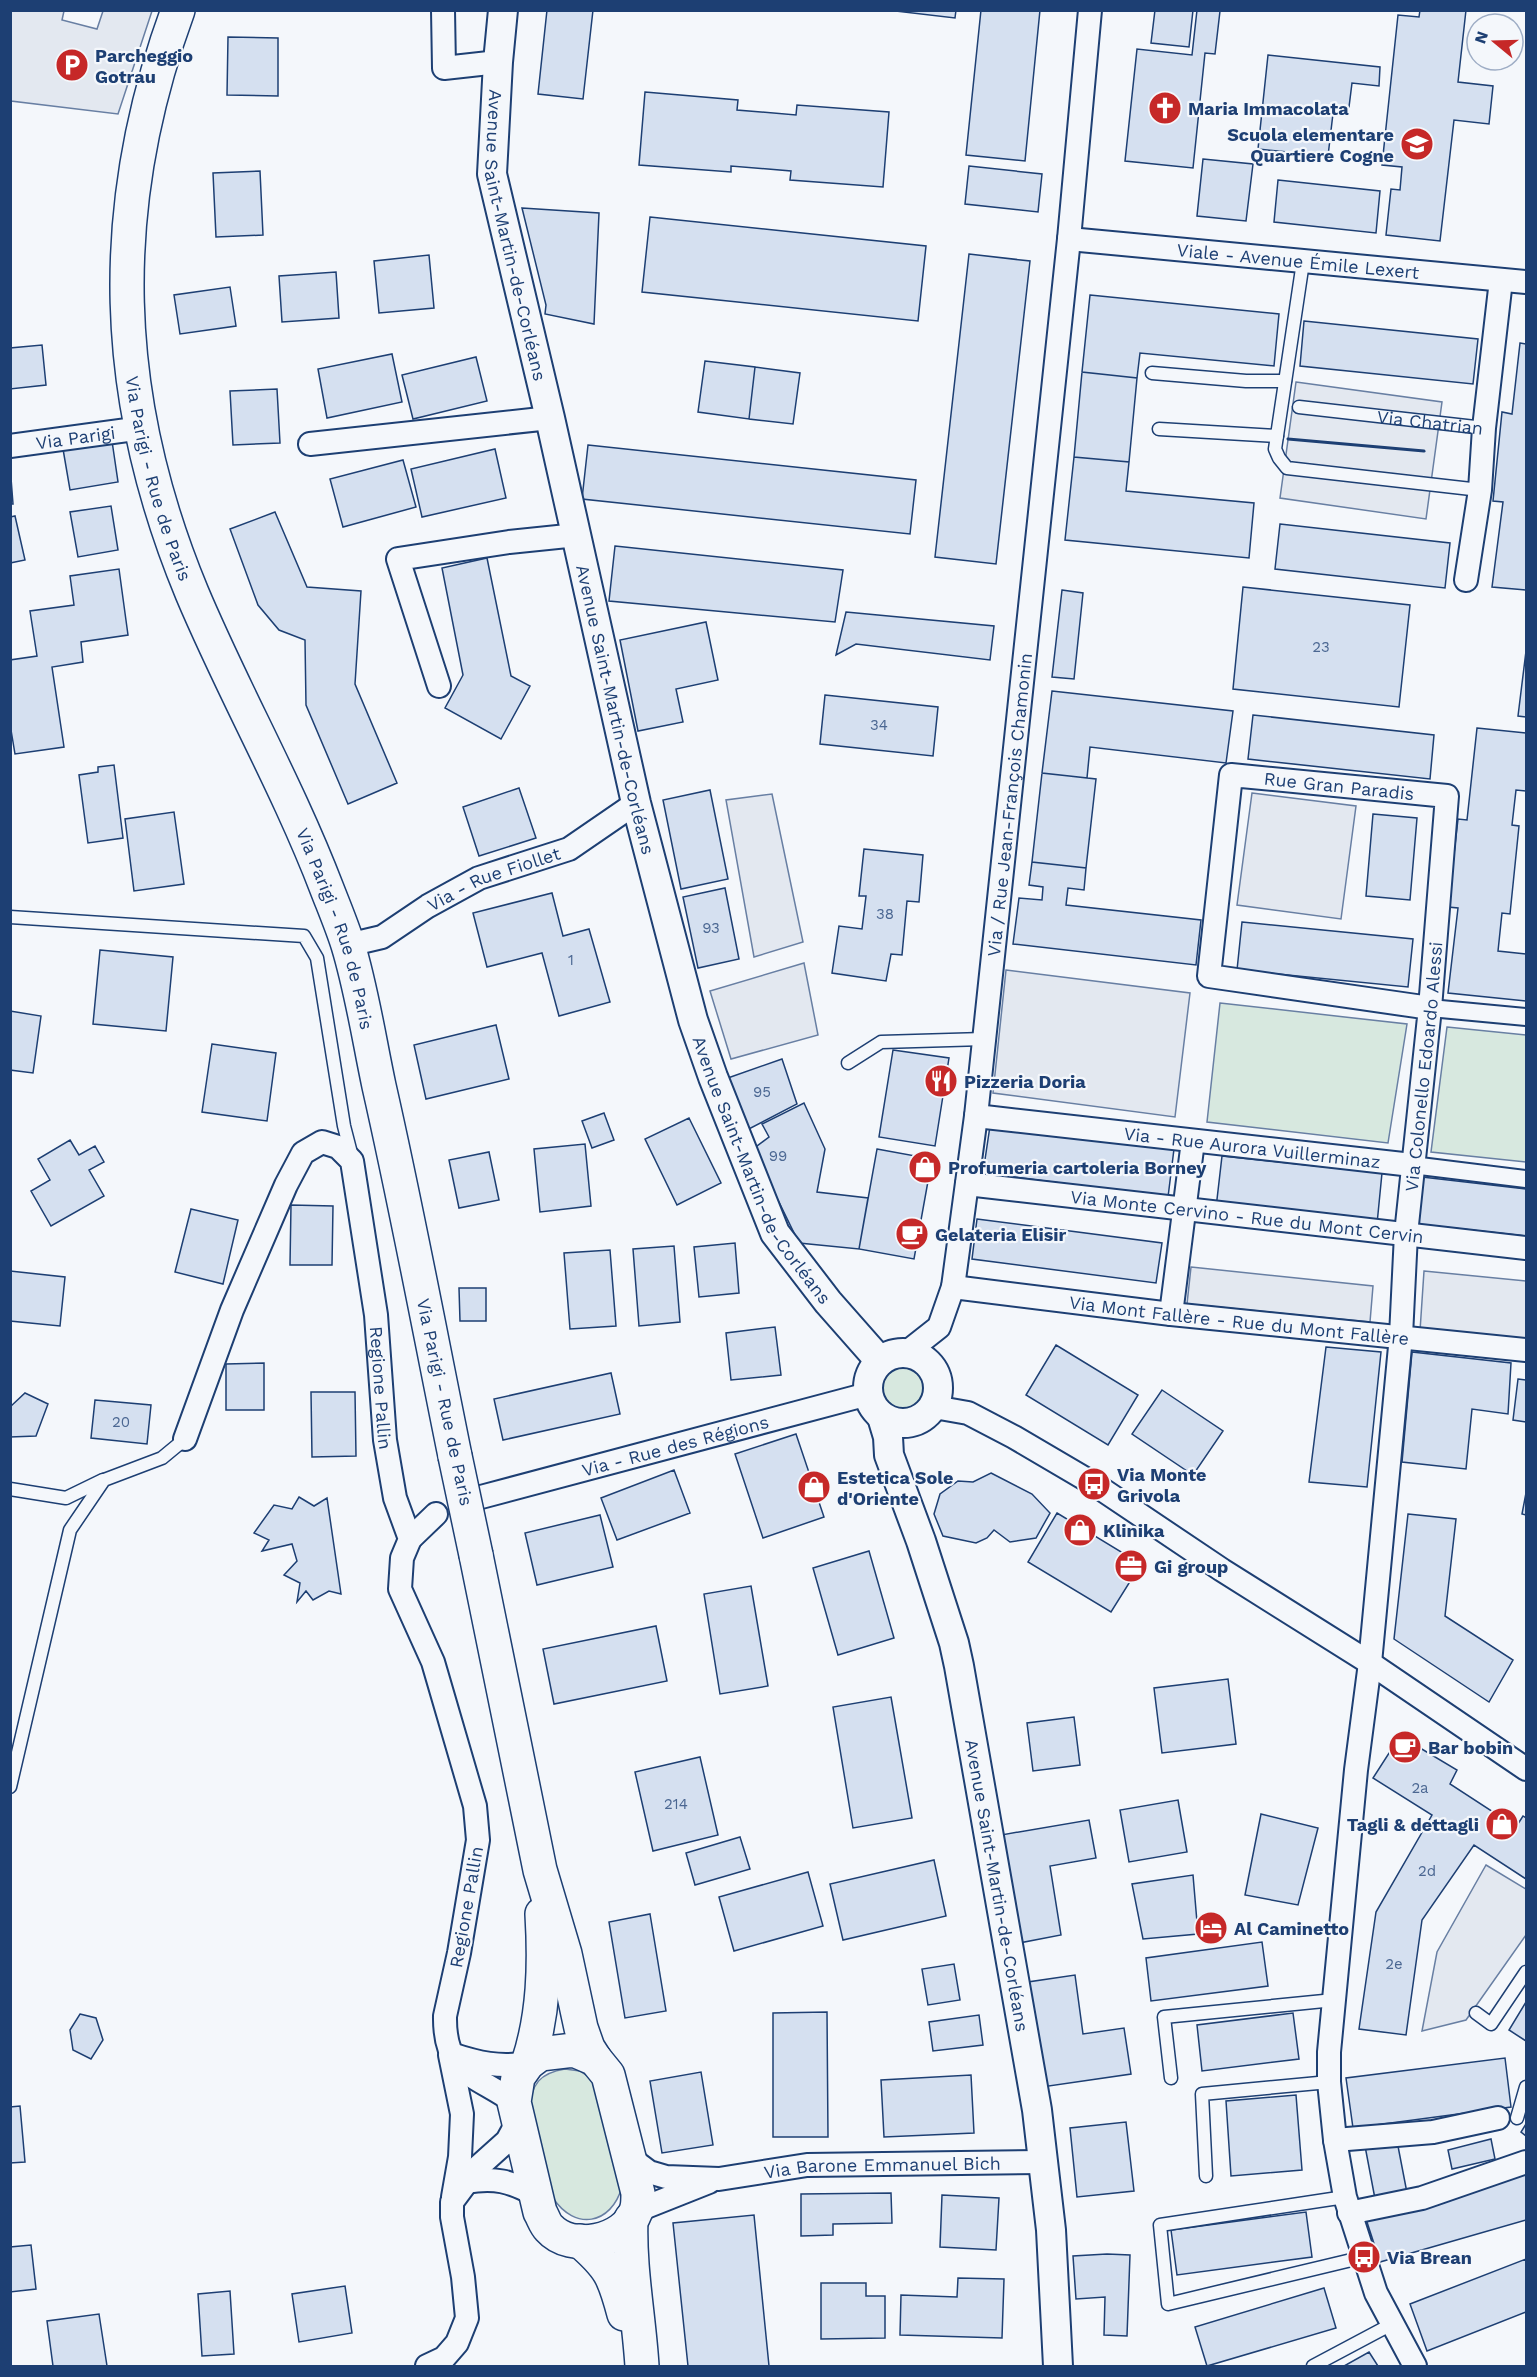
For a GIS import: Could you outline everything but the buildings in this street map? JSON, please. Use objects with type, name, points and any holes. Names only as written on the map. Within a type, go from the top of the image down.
[{"type":"main road","name":"Via Parigi - Rue de Paris","points":[[178,10],[163,52],[144,121],[130,205],[126,308],[129,351],[142,428],[154,486],[193,595],[306,834],[348,945],[390,1132],[540,1870],[566,1954],[581,2028],[588,2048],[608,2075],[638,2193],[630,2245],[642,2367]]},
{"type":"main road","name":"Via Parigi - Rue de Paris","points":[[540,1870],[543,1972],[538,2034],[528,2063],[518,2077],[516,2111],[540,2212],[549,2228],[558,2235],[589,2242],[604,2240],[626,2227],[634,2215]]},
{"type":"main road","points":[[528,2063],[540,2054],[554,2051],[574,2050],[595,2059]]},
{"type":"main road","name":"Via Parigi - Rue de Paris","points":[[580,2241],[597,2256],[615,2279],[626,2320],[628,2367]]},
{"type":"street","points":[[443,10],[444,68],[498,62]]},
{"type":"street","name":"Avenue Saint-Martin-de-Corléans","points":[[503,10],[492,174],[550,418],[636,803],[693,1020],[713,1077],[775,1233],[828,1302],[893,1357]]},
{"type":"street","name":"Via / Rue Jean-François Chamonin","points":[[893,1357],[939,1327],[953,1287],[976,1116],[1069,239],[1090,10]]},
{"type":"street","name":"Viale - Avenue Émile Lexert","points":[[1069,239],[1527,282]]},
{"type":"street","points":[[1484,428],[1501,280]]},
{"type":"street","points":[[310,444],[550,418]]},
{"type":"street","name":"Via Parigi","points":[[10,446],[142,428]]},
{"type":"street","name":"Via Chatrian","points":[[1466,580],[1480,490],[1484,428]]},
{"type":"street","points":[[439,686],[398,559],[509,542],[577,536]]},
{"type":"street","name":"Rue Gran Paradis","points":[[1430,1008],[1209,976],[1231,775],[1447,796]]},
{"type":"street","name":"Via Colonello Edoardo Alessi","points":[[1414,2367],[1376,2293],[1347,2205],[1335,2140],[1329,2082],[1329,2052],[1356,1770],[1370,1663],[1401,1336],[1406,1234],[1430,1008],[1447,796]]},
{"type":"street","name":"Via - Rue Fiollet","points":[[348,945],[382,937],[428,906],[479,878],[569,849],[636,803]]},
{"type":"street","points":[[1430,1008],[1527,1017]]},
{"type":"street","name":"Via - Rue Aurora Vuillerminaz","points":[[976,1116],[1527,1179]]},
{"type":"street","points":[[1171,1314],[1193,1141]]},
{"type":"street","points":[[185,1439],[232,1310],[286,1185],[303,1153],[322,1142],[339,1147],[352,1161]]},
{"type":"street","name":"Regione Pallin","points":[[352,1161],[376,1315],[385,1440],[395,1498],[410,1539],[402,1558],[400,1589],[433,1662],[475,1806],[478,1840],[470,1897],[446,2016],[445,2038],[462,2114],[460,2157],[452,2202],[467,2318],[457,2343],[444,2358],[427,2367]]},
{"type":"street","name":"Via Monte Cervino - Rue du Mont Cervin","points":[[967,1184],[1527,1248]]},
{"type":"street","name":"Via Mont Fallère - Rue du Mont Fallère","points":[[953,1287],[1171,1314],[1527,1350]]},
{"type":"street","points":[[893,1357],[924,1359],[936,1375],[939,1391],[934,1407],[922,1418],[909,1423],[890,1421],[875,1406],[870,1376],[893,1357]]},
{"type":"street","name":"Avenue Saint-Martin-de-Corléans","points":[[875,1406],[888,1437],[889,1455],[921,1541],[960,1666],[1044,2162],[1051,2230],[1058,2367]]},
{"type":"street","name":"Via - Rue des Régions","points":[[481,1497],[875,1406]]},
{"type":"street","points":[[934,1407],[968,1413],[1094,1484],[1222,1570],[1370,1663],[1527,1769]]},
{"type":"street","points":[[410,1539],[436,1514]]},
{"type":"street","points":[[450,2053],[493,2066],[528,2063]]},
{"type":"street","points":[[450,2053],[464,2071],[516,2111],[507,2141],[478,2167],[452,2202]]},
{"type":"street","points":[[1335,2140],[1433,2132],[1507,2118]]},
{"type":"street","name":"Via Barone Emmanuel Bich","points":[[629,2157],[649,2172],[666,2177],[719,2178],[807,2165],[1044,2162]]},
{"type":"street","points":[[1347,2205],[1422,2198],[1527,2162]]},
{"type":"street","name":"Via Barone Emmanuel Bich","points":[[634,2215],[719,2178]]},
{"type":"street","points":[[466,2182],[482,2179],[504,2180],[536,2195]]},
{"type":"lane","points":[[1303,261],[1275,449],[1279,458],[1287,468],[1480,490]]},
{"type":"lane","points":[[1152,373],[1246,381],[1285,381]]},
{"type":"lane","name":"Via Chatrian","points":[[1299,407],[1484,428]]},
{"type":"lane","points":[[1159,429],[1277,436]]},
{"type":"lane","points":[[10,917],[304,936],[317,958],[344,1126],[352,1161]]},
{"type":"lane","points":[[848,1063],[881,1042],[984,1039]]},
{"type":"lane","points":[[10,1489],[66,1498],[104,1480],[162,1458],[185,1439]]},
{"type":"lane","points":[[10,1787],[70,1530],[104,1480]]},
{"type":"lane","points":[[1476,2013],[1491,2024],[1527,1972]]},
{"type":"lane","points":[[1171,2078],[1164,2018],[1334,2000]]},
{"type":"lane","points":[[1206,2176],[1202,2094],[1329,2082]]},
{"type":"lane","points":[[1507,2118],[1527,2087]]},
{"type":"lane","points":[[1347,2205],[1160,2224],[1168,2304],[1364,2257]]},
{"type":"lane","points":[[1313,2367],[1392,2324]]},
{"type":"shaded area","name":"Parcheggio Gotrau","points":[[11,10],[64,11],[62,20],[97,29],[103,11],[152,11],[118,114],[11,101]]},
{"type":"shaded area","points":[[1296,382],[1442,402],[1426,519],[1280,498]]},
{"type":"shaded area","points":[[1252,793],[1356,806],[1341,919],[1237,905]]},
{"type":"shaded area","points":[[772,794],[803,942],[754,957],[726,800]]},
{"type":"shaded area","points":[[804,963],[818,1035],[731,1059],[710,991]]},
{"type":"shaded area","points":[[1006,970],[1190,993],[1175,1117],[993,1093]]},
{"type":"shaded area","points":[[1220,1003],[1407,1024],[1388,1143],[1207,1122]]},
{"type":"shaded area","points":[[1447,1027],[1526,1035],[1526,1162],[1431,1152]]},
{"type":"shaded area","points":[[1191,1267],[1373,1286],[1370,1322],[1187,1304]]},
{"type":"shaded area","points":[[1424,1271],[1526,1281],[1526,1343],[1420,1331]]},
{"type":"shaded area","points":[[903,1363],[920,1370],[927,1387],[920,1404],[903,1411],[886,1404],[879,1387],[886,1370]]},
{"type":"shaded area","points":[[1486,1865],[1526,1889],[1526,1935],[1466,2020],[1422,2031],[1437,1952]]},
{"type":"shaded area","points":[[565,2069],[580,2071],[593,2080],[622,2187],[617,2200],[610,2209],[592,2219],[572,2216],[553,2198],[530,2109],[532,2093],[538,2081],[549,2073]]},
{"type":"wall","points":[[1288,439],[1424,451]]},
{"type":"place","name":"Parcheggio Gotrau","points":[[72,65]]},
{"type":"place","name":"Maria Immacolata","points":[[1165,108]]},
{"type":"place","name":"Scuola elementare Quartiere Cogne","points":[[1417,144]]},
{"type":"place","name":"Pizzeria Doria","points":[[941,1081]]},
{"type":"place","name":"Profumeria cartoleria Borney","points":[[925,1167]]},
{"type":"place","name":"Gelateria Elisir","points":[[912,1234]]},
{"type":"place","name":"Via Monte Grivola","points":[[1094,1484]]},
{"type":"place","name":"Estetica Sole d'Oriente","points":[[814,1487]]},
{"type":"place","name":"Klinika","points":[[1080,1530]]},
{"type":"place","name":"Gi group","points":[[1131,1566]]},
{"type":"place","name":"Bar bobin","points":[[1405,1747]]},
{"type":"place","name":"Tagli & dettagli","points":[[1502,1824]]},
{"type":"place","name":"Al Caminetto","points":[[1211,1928]]},
{"type":"place","name":"Via Brean","points":[[1364,2257]]}]
